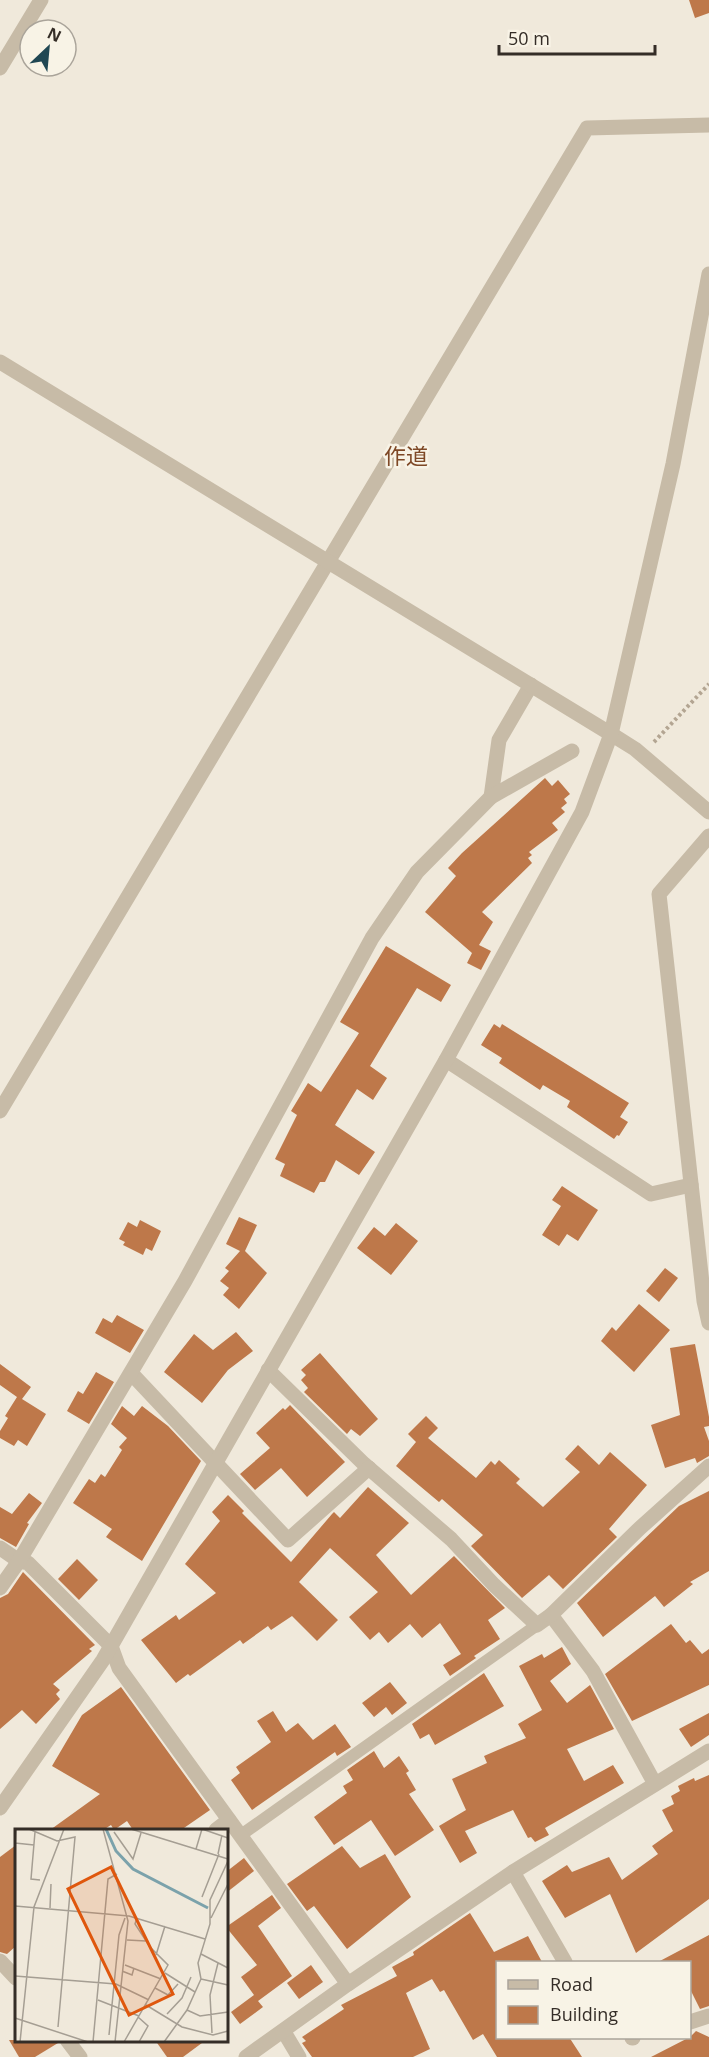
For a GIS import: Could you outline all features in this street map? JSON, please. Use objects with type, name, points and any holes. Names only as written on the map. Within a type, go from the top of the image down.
[{"type":"street","points":[[0,68],[41,0]]},
{"type":"street","points":[[0,1111],[587,128],[709,125]]},
{"type":"street","points":[[0,1808],[111,1646],[446,1060],[582,812],[611,734],[673,464],[709,274]]},
{"type":"street","points":[[0,363],[328,560],[611,734],[642,756],[709,812]]},
{"type":"street","points":[[491,797],[499,740],[531,685]]},
{"type":"street","points":[[0,1588],[19,1561],[185,1281],[372,938],[417,872],[491,797],[572,751]]},
{"type":"street","points":[[709,836],[658,894],[709,1323]]},
{"type":"street","points":[[446,1060],[651,1194],[691,1185]]},
{"type":"street","points":[[268,1370],[369,1468],[452,1539],[494,1585],[537,1624],[551,1615],[640,1528],[709,1466]]},
{"type":"street","points":[[131,1373],[288,1540],[369,1468]]},
{"type":"street","points":[[0,1548],[19,1561],[28,1563],[111,1646],[119,1668],[348,1984]]},
{"type":"street","points":[[551,1615],[593,1671],[655,1784]]},
{"type":"street","points":[[246,2057],[348,1984],[513,1872],[709,1751]]},
{"type":"street","points":[[217,1829],[229,1820]]},
{"type":"street","points":[[513,1872],[564,1961]]},
{"type":"street","points":[[0,1960],[15,1977]]},
{"type":"street","points":[[691,2022],[709,2016]]},
{"type":"street","points":[[284,2032],[299,2057]]},
{"type":"street","points":[[69,2042],[80,2057]]},
{"type":"lane","points":[[241,1834],[537,1624]]},
{"type":"path","points":[[642,756],[709,684]]},
{"type":"building","points":[[689,0],[709,0],[709,13],[695,18]]},
{"type":"building","points":[[545,778],[552,786],[558,780],[570,794],[564,799],[567,803],[561,808],[565,812],[552,823],[558,830],[529,852],[532,855],[528,858],[532,863],[482,912],[493,922],[479,945],[491,951],[481,970],[467,963],[472,953],[425,912],[456,876],[448,868]]},
{"type":"building","points":[[386,946],[451,985],[441,1002],[417,988],[370,1066],[387,1078],[373,1100],[357,1089],[335,1125],[375,1152],[359,1175],[336,1160],[325,1182],[320,1182],[314,1193],[280,1176],[285,1164],[275,1159],[297,1115],[291,1111],[308,1083],[321,1092],[359,1033],[340,1022]]},
{"type":"building","points":[[494,1024],[500,1028],[502,1024],[629,1103],[620,1117],[628,1122],[619,1136],[617,1135],[614,1139],[567,1107],[570,1101],[543,1085],[540,1090],[499,1063],[502,1058],[481,1045]]},
{"type":"building","points":[[562,1186],[598,1210],[578,1241],[567,1234],[559,1246],[542,1235],[561,1206],[552,1200]]},
{"type":"building","points":[[239,1217],[257,1225],[245,1251],[267,1273],[239,1309],[223,1295],[229,1288],[220,1281],[229,1271],[225,1268],[240,1251],[226,1244]]},
{"type":"building","points":[[140,1220],[161,1231],[152,1251],[146,1248],[143,1255],[123,1245],[125,1242],[119,1239],[128,1222],[137,1227]]},
{"type":"building","points":[[396,1223],[418,1241],[391,1275],[357,1248],[374,1227],[385,1236]]},
{"type":"building","points":[[665,1268],[678,1278],[659,1302],[646,1291]]},
{"type":"building","points":[[639,1304],[670,1330],[634,1372],[601,1341],[612,1327],[616,1331]]},
{"type":"building","points":[[117,1315],[144,1330],[130,1353],[95,1333],[103,1318],[112,1323]]},
{"type":"building","points":[[236,1332],[253,1351],[228,1370],[202,1403],[164,1372],[194,1334],[213,1350]]},
{"type":"building","points":[[695,1344],[709,1417],[709,1426],[704,1427],[709,1441],[709,1456],[697,1463],[695,1458],[665,1468],[651,1425],[680,1415],[670,1348]]},
{"type":"building","points":[[320,1353],[378,1419],[360,1436],[351,1429],[347,1434],[304,1392],[308,1388],[301,1380],[306,1375],[301,1370]]},
{"type":"building","points":[[0,1364],[31,1387],[22,1399],[46,1414],[27,1446],[18,1440],[14,1446],[0,1438],[0,1431],[8,1418],[5,1416],[17,1397],[0,1385]]},
{"type":"building","points":[[96,1372],[114,1382],[89,1424],[67,1411],[78,1391],[83,1394]]},
{"type":"building","points":[[290,1405],[345,1462],[307,1497],[281,1468],[255,1490],[240,1474],[270,1448],[256,1433],[283,1408],[285,1410]]},
{"type":"building","points":[[122,1406],[134,1416],[142,1406],[168,1426],[201,1461],[142,1561],[106,1537],[112,1529],[73,1503],[89,1479],[95,1483],[101,1474],[105,1477],[122,1450],[119,1447],[127,1438],[111,1424]]},
{"type":"building","points":[[426,1416],[438,1428],[428,1438],[476,1478],[491,1461],[495,1465],[499,1460],[520,1479],[516,1483],[543,1507],[580,1472],[565,1459],[578,1445],[599,1465],[610,1452],[647,1485],[609,1529],[617,1537],[563,1589],[549,1575],[522,1598],[471,1546],[483,1535],[442,1499],[439,1502],[396,1466],[416,1442],[408,1434]]},
{"type":"building","points":[[368,1487],[409,1523],[376,1555],[411,1595],[454,1556],[505,1608],[488,1620],[500,1639],[474,1656],[476,1658],[450,1676],[443,1665],[461,1654],[440,1623],[422,1638],[410,1624],[388,1643],[379,1632],[370,1640],[349,1617],[378,1592],[330,1548],[299,1582],[338,1620],[317,1641],[292,1616],[271,1630],[268,1626],[243,1644],[240,1640],[190,1676],[188,1674],[176,1683],[141,1640],[176,1615],[179,1620],[216,1593],[185,1564],[220,1521],[212,1512],[228,1495],[244,1511],[242,1513],[291,1562],[334,1512],[340,1518]]},
{"type":"building","points":[[709,1491],[709,1571],[690,1582],[693,1584],[664,1607],[655,1596],[603,1637],[577,1603],[679,1506]]},
{"type":"building","points":[[29,1493],[42,1503],[27,1523],[29,1524],[16,1547],[0,1538],[0,1507],[12,1514]]},
{"type":"building","points":[[77,1559],[98,1580],[79,1600],[58,1579]]},
{"type":"building","points":[[23,1572],[95,1645],[89,1649],[92,1651],[53,1684],[60,1690],[56,1694],[60,1699],[36,1724],[22,1710],[0,1729],[0,1598],[8,1594]]},
{"type":"building","points":[[671,1624],[686,1643],[690,1640],[702,1654],[709,1649],[709,1685],[632,1721],[605,1674]]},
{"type":"building","points":[[562,1647],[571,1664],[550,1681],[567,1703],[590,1685],[614,1729],[567,1749],[584,1781],[613,1765],[624,1783],[545,1828],[549,1835],[535,1842],[531,1837],[528,1838],[513,1810],[465,1831],[477,1853],[460,1863],[439,1826],[466,1810],[452,1779],[487,1763],[484,1756],[526,1738],[518,1724],[542,1710],[519,1666],[542,1654],[544,1658]]},
{"type":"building","points":[[484,1673],[504,1706],[435,1745],[429,1734],[420,1739],[412,1724]]},
{"type":"building","points":[[390,1682],[407,1703],[392,1715],[386,1707],[374,1717],[362,1703]]},
{"type":"building","points":[[121,1687],[210,1810],[182,1829],[132,1829],[127,1821],[115,1829],[111,1825],[105,1829],[51,1829],[100,1794],[52,1766],[82,1715]]},
{"type":"building","points":[[273,1711],[286,1732],[298,1723],[313,1740],[335,1724],[351,1747],[337,1756],[335,1752],[252,1810],[231,1780],[240,1773],[236,1767],[271,1742],[257,1721]]},
{"type":"building","points":[[709,1713],[709,1735],[691,1747],[679,1729]]},
{"type":"building","points":[[374,1751],[384,1768],[399,1756],[409,1771],[406,1773],[416,1790],[409,1794],[434,1830],[395,1856],[371,1820],[334,1845],[314,1817],[347,1793],[343,1786],[353,1780],[347,1770]]},
{"type":"building","points":[[709,1775],[709,1899],[636,1953],[610,1894],[565,1918],[542,1881],[567,1865],[572,1872],[609,1857],[622,1880],[658,1854],[652,1846],[673,1831],[662,1810],[674,1804],[671,1796],[680,1791],[678,1786],[694,1778],[695,1781]]},
{"type":"building","points":[[15,1846],[15,1947],[7,1954],[0,1952],[0,1857]]},
{"type":"building","points":[[342,1846],[360,1868],[385,1854],[411,1897],[347,1949],[314,1906],[307,1911],[287,1884]]},
{"type":"building","points":[[244,1858],[254,1871],[228,1891],[228,1870]]},
{"type":"building","points":[[272,1895],[281,1908],[258,1926],[292,1976],[258,2001],[263,2007],[240,2024],[231,2012],[254,1995],[241,1977],[257,1965],[228,1929],[228,1926]]},
{"type":"building","points":[[470,1913],[494,1952],[528,1936],[541,1961],[496,1961],[496,2039],[570,2039],[582,2057],[497,2057],[483,2034],[473,2040],[444,1990],[440,1992],[432,1979],[406,1993],[430,2049],[413,2057],[312,2057],[302,2043],[306,2041],[302,2037],[344,2009],[341,2005],[397,1976],[392,1967],[414,1955],[413,1952]]},
{"type":"building","points":[[709,1935],[709,2006],[700,2009],[691,1991],[691,1961],[660,1961]]},
{"type":"building","points":[[311,1965],[323,1982],[299,1999],[287,1983]]},
{"type":"building","points":[[696,2031],[709,2037],[709,2057],[651,2057],[686,2039],[691,2039]]},
{"type":"building","points":[[9,2040],[58,2042],[35,2057],[19,2057]]},
{"type":"building","points":[[156,2042],[203,2042],[183,2057],[167,2057]]},
{"type":"district","name":"作道","points":[[406,456]]}]
